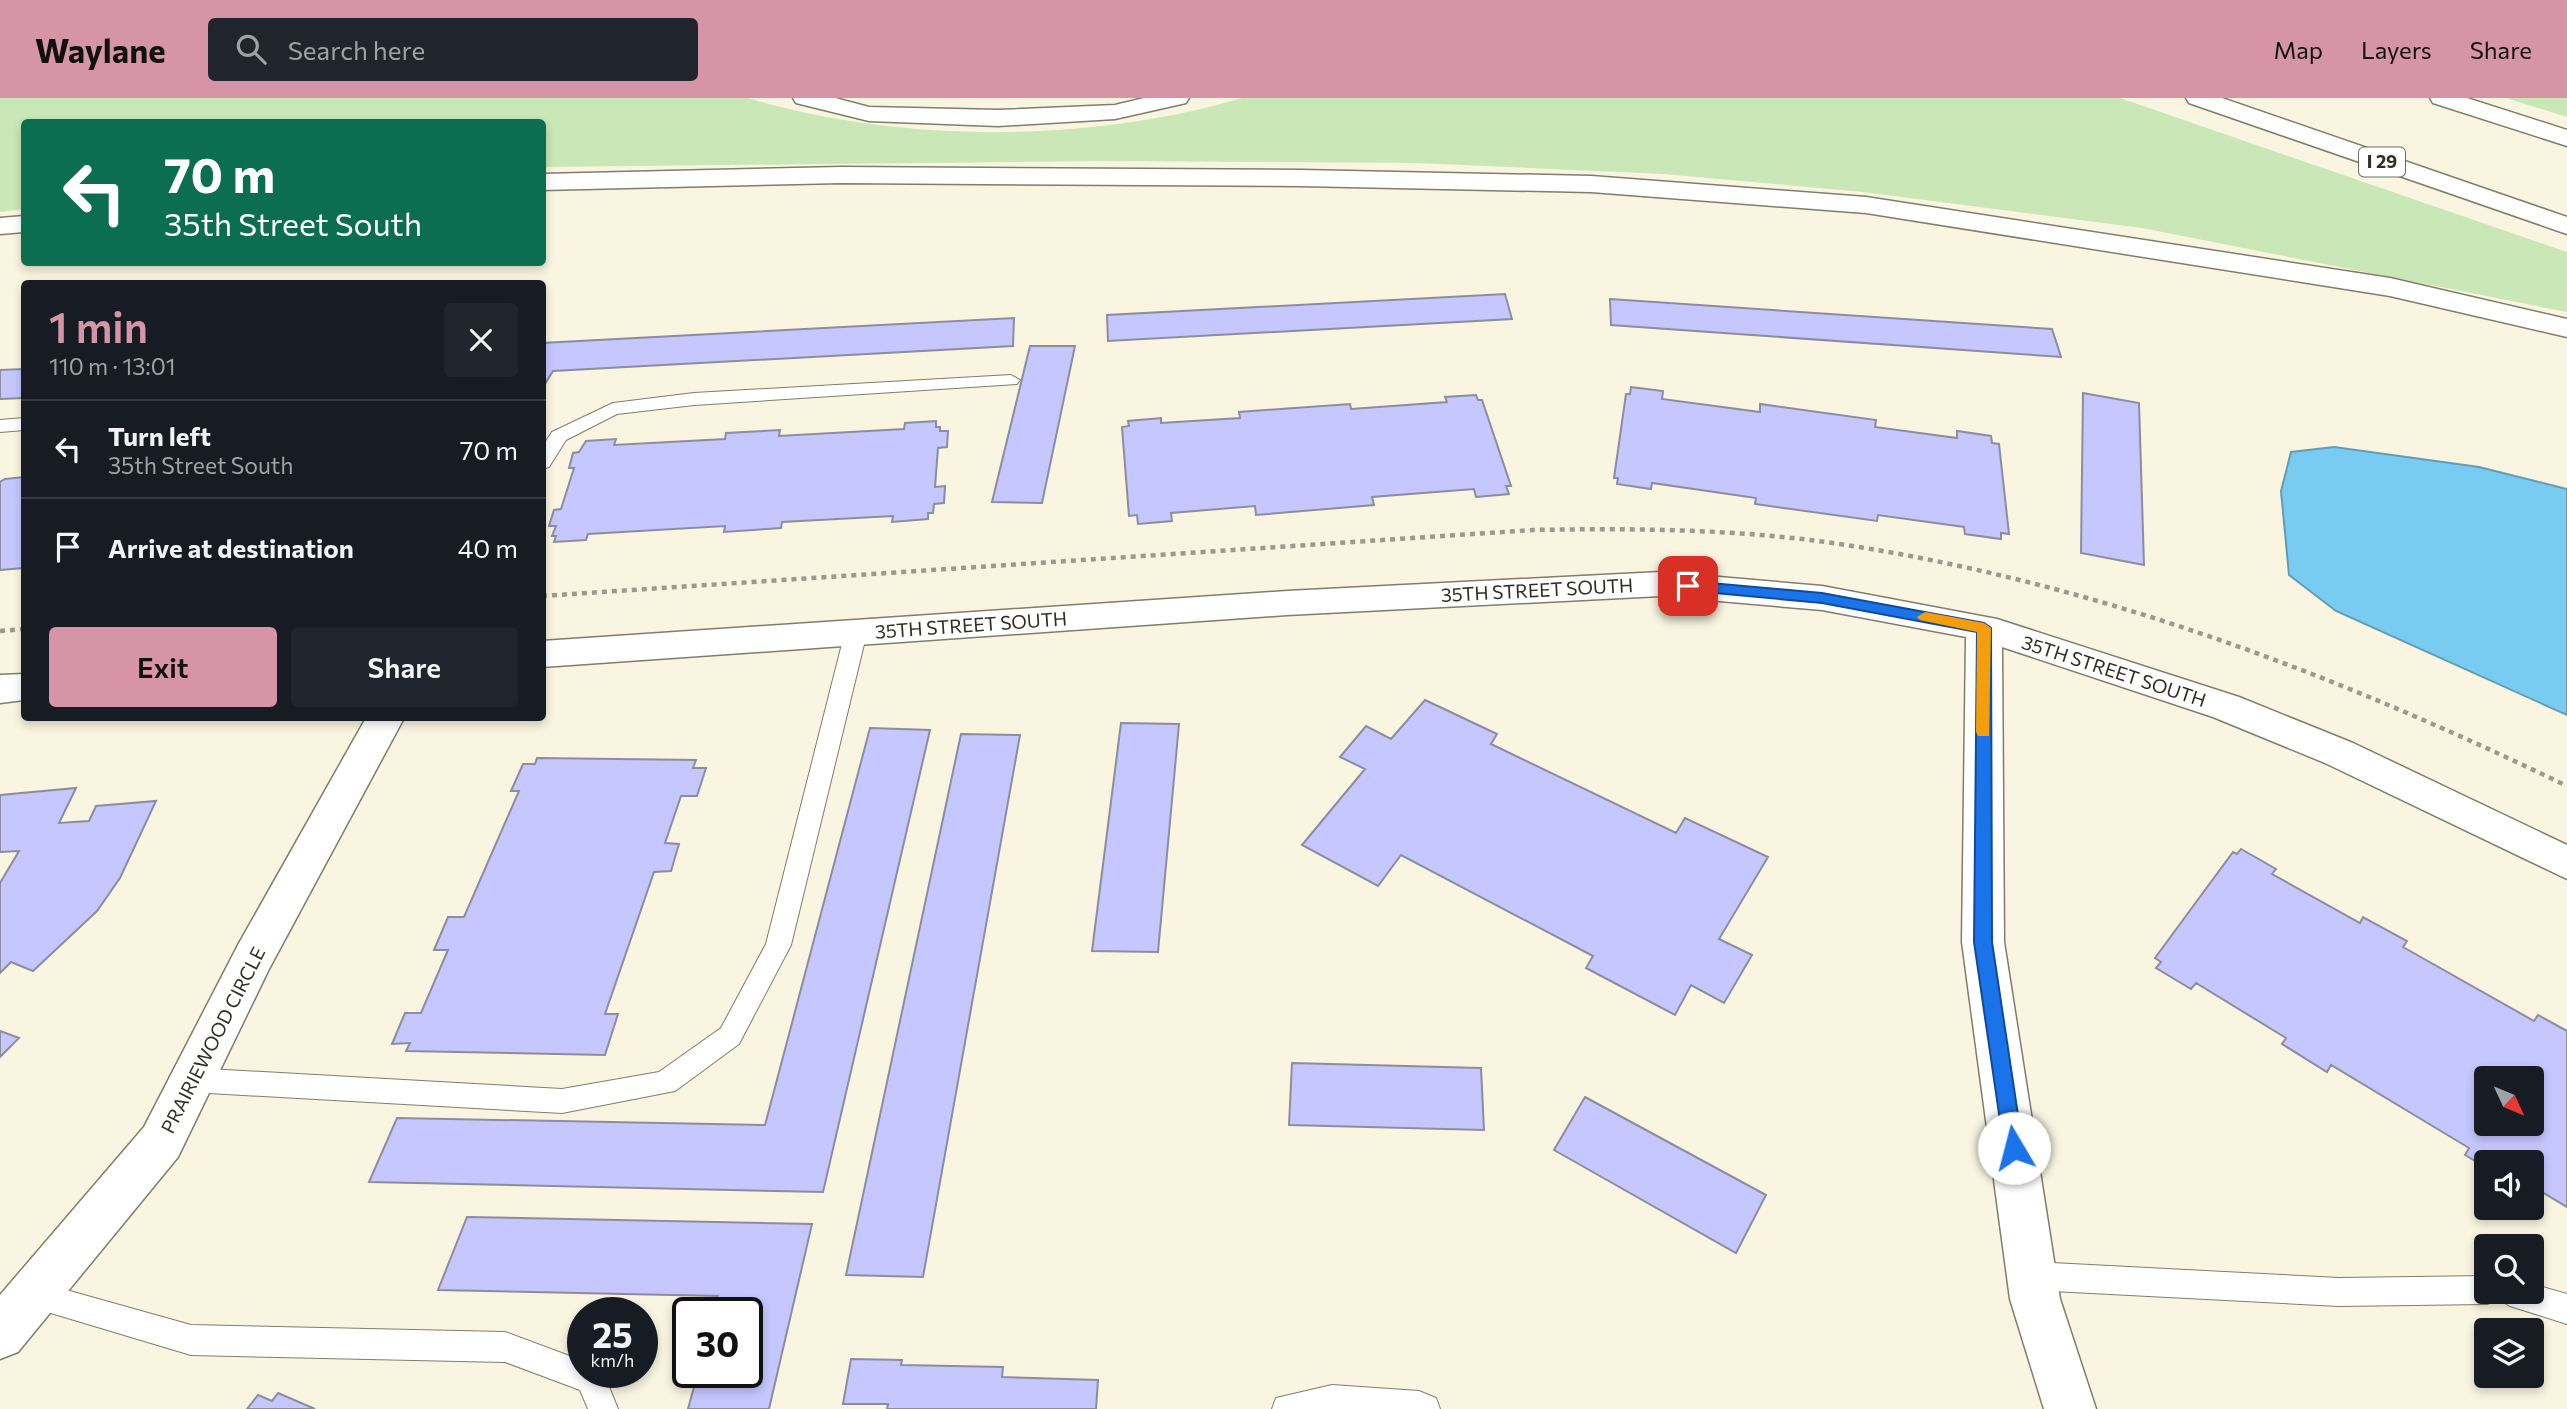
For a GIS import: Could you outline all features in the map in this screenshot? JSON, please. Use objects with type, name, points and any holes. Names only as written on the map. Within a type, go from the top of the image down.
[{"type":"main road","points":[[805,98],[869,114],[998,118],[1115,112],[1177,98]]},
{"type":"main road","name":"I 29","points":[[2198,98],[2567,226]]},
{"type":"main road","points":[[2442,98],[2567,138]]},
{"type":"main road","points":[[546,182],[855,175],[1287,177],[1591,184],[1866,205],[2390,287],[2567,328]]},
{"type":"main road","points":[[0,226],[21,223]]},
{"type":"main road","name":"35TH STREET SOUTH","points":[[546,654],[1287,603],[1661,584],[1822,598],[1984,628],[2264,723],[2432,796],[2567,863]]},
{"type":"main road","points":[[1984,628],[1983,942],[2035,1299],[2070,1409]]},
{"type":"main road","points":[[0,689],[21,687]]},
{"type":"main road","name":"PRAIRIEWOOD CIRCLE","points":[[0,1334],[161,1142],[253,958],[383,721]]},
{"type":"lane","points":[[546,457],[559,436],[613,409],[695,399],[1011,380]]},
{"type":"lane","points":[[0,426],[21,424]]},
{"type":"lane","points":[[191,1080],[562,1101],[665,1083],[730,1036],[778,945],[856,632]]},
{"type":"lane","points":[[2033,1276],[2339,1292],[2474,1290]]},
{"type":"lane","points":[[34,1295],[191,1340],[505,1347],[591,1379],[603,1409]]},
{"type":"lane","points":[[2544,1302],[2567,1309]]},
{"type":"lane","points":[[1287,1409],[1332,1400],[1419,1406],[1425,1409]]},
{"type":"path","points":[[0,631],[21,629]]},
{"type":"green space","points":[[0,98],[748,98],[807,113],[868,124],[995,132],[1059,130],[1122,123],[1183,113],[1242,98],[2120,98],[2567,252],[2567,312],[2142,228],[1863,192],[1664,174],[1417,163],[1101,161],[546,167],[546,119],[21,119],[21,209],[0,212]]},
{"type":"green space","points":[[2506,98],[2567,98],[2567,117]]},
{"type":"water","points":[[2334,447],[2479,467],[2567,489],[2567,715],[2336,611],[2289,575],[2281,491],[2291,452]]},
{"type":"building","points":[[1505,294],[1512,319],[1108,341],[1107,315]]},
{"type":"building","points":[[1610,299],[2052,329],[2061,357],[1611,325]]},
{"type":"building","points":[[1014,318],[1013,346],[553,371],[546,382],[546,343]]},
{"type":"building","points":[[1030,346],[1075,346],[1042,503],[992,502]]},
{"type":"building","points":[[21,369],[21,398],[0,399],[0,370]]},
{"type":"building","points":[[1631,387],[1663,391],[1662,399],[1760,412],[1760,404],[1876,420],[1875,427],[1957,438],[1957,431],[1991,436],[1992,443],[1999,444],[2009,534],[2001,533],[2001,539],[1965,534],[1964,527],[1878,515],[1877,521],[1755,504],[1756,498],[1652,483],[1651,489],[1617,484],[1618,478],[1614,478],[1626,394],[1630,394]]},
{"type":"building","points":[[2083,393],[2139,403],[2144,565],[2081,553]]},
{"type":"building","points":[[1476,395],[1478,400],[1482,400],[1511,486],[1506,486],[1509,494],[1476,497],[1474,489],[1372,497],[1374,505],[1256,515],[1255,506],[1171,513],[1172,521],[1138,524],[1137,515],[1129,516],[1122,427],[1129,426],[1128,421],[1161,418],[1161,423],[1240,418],[1239,412],[1350,404],[1351,409],[1447,402],[1445,397]]},
{"type":"building","points":[[936,421],[936,427],[940,427],[940,431],[948,431],[947,447],[938,448],[935,487],[945,486],[944,503],[934,504],[933,513],[928,513],[928,519],[892,522],[893,516],[782,522],[781,528],[724,532],[725,526],[588,534],[586,540],[554,542],[556,536],[552,536],[556,526],[549,526],[554,510],[561,509],[574,468],[569,468],[573,453],[579,452],[586,441],[616,439],[614,445],[725,439],[726,433],[780,430],[779,436],[904,429],[905,423]]},
{"type":"building","points":[[21,477],[21,568],[0,570],[0,482]]},
{"type":"building","points":[[1425,700],[1497,734],[1491,744],[1676,833],[1685,818],[1768,857],[1719,939],[1752,955],[1724,1003],[1691,985],[1675,1015],[1586,968],[1593,956],[1401,855],[1378,886],[1302,845],[1365,769],[1340,757],[1366,726],[1391,739]]},
{"type":"building","points":[[1121,723],[1179,724],[1158,952],[1092,951]]},
{"type":"building","points":[[870,728],[930,730],[823,1192],[369,1182],[397,1118],[765,1125]]},
{"type":"building","points":[[961,734],[1020,735],[923,1277],[846,1275]]},
{"type":"building","points":[[537,758],[696,760],[693,768],[706,768],[697,796],[681,796],[665,843],[679,844],[671,871],[654,872],[605,1014],[618,1014],[605,1055],[406,1051],[410,1043],[392,1044],[405,1013],[421,1013],[448,950],[434,950],[448,917],[464,917],[519,791],[511,791],[523,764],[535,764]]},
{"type":"building","points":[[76,788],[59,823],[89,821],[96,806],[156,801],[120,878],[97,911],[33,971],[11,962],[0,973],[0,883],[19,851],[0,852],[0,795]]},
{"type":"building","points":[[2241,849],[2276,869],[2272,874],[2360,923],[2363,917],[2407,941],[2403,947],[2534,1021],[2538,1015],[2567,1031],[2567,1207],[2544,1193],[2544,1150],[2474,1150],[2474,1160],[2465,1155],[2469,1148],[2331,1065],[2327,1072],[2282,1044],[2286,1038],[2196,983],[2191,989],[2156,968],[2161,962],[2155,958],[2233,852],[2237,854]]},
{"type":"building","points":[[0,1031],[19,1038],[0,1057]]},
{"type":"building","points":[[1292,1063],[1481,1068],[1484,1130],[1289,1125]]},
{"type":"building","points":[[1585,1097],[1766,1195],[1736,1253],[1554,1150]]},
{"type":"building","points":[[467,1217],[812,1224],[769,1409],[688,1409],[694,1388],[763,1388],[763,1297],[438,1290]]},
{"type":"building","points":[[851,1359],[902,1360],[901,1365],[1003,1367],[1002,1377],[1098,1380],[1096,1409],[887,1409],[888,1404],[843,1404]]},
{"type":"building","points":[[278,1393],[315,1409],[247,1409],[258,1395],[272,1401]]},
{"type":"slow traffic","points":[[1925,617],[1984,628],[1983,732]]},
{"type":"route","points":[[1688,586],[1822,598],[1984,628],[1983,942],[2014,1148]]}]
